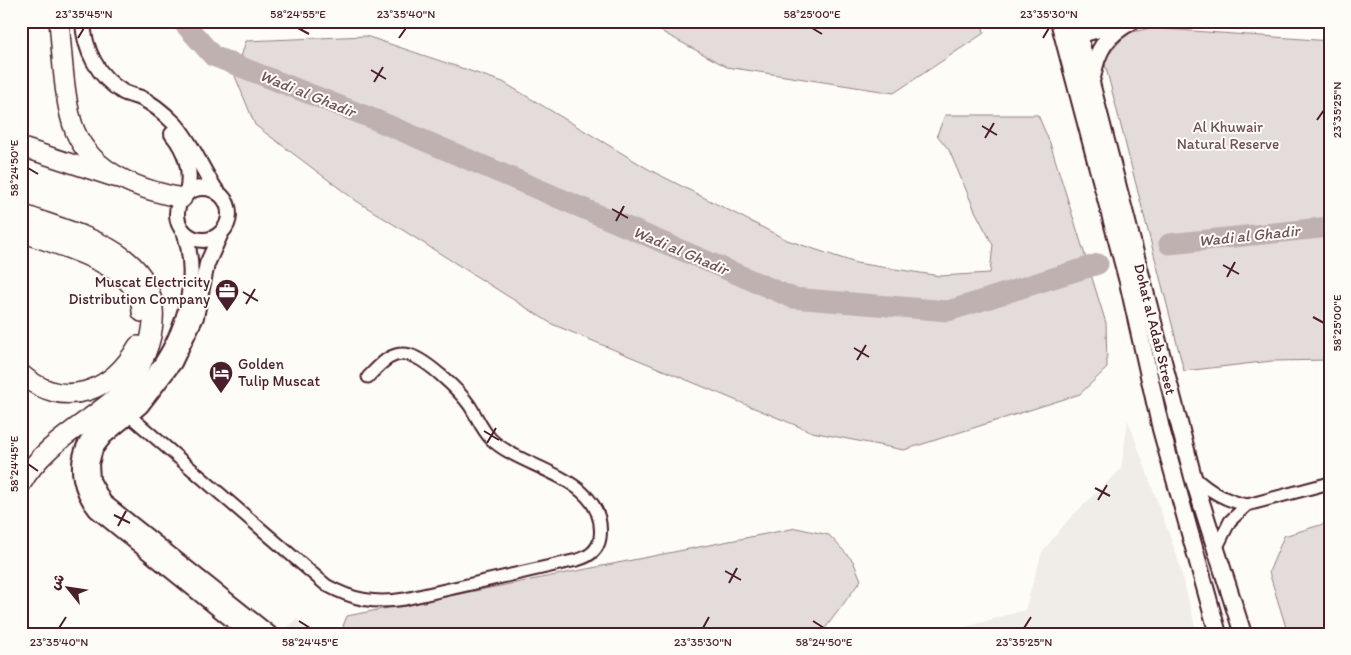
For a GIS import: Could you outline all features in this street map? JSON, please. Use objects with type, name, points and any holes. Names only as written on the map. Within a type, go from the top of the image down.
[{"type":"highway","points":[[59,21],[70,114],[75,131],[94,158],[130,183],[158,193],[184,195]]},
{"type":"highway","points":[[21,374],[33,384],[50,391],[64,394],[84,393],[113,378],[127,363],[138,347],[142,326],[142,307],[136,292],[122,275],[108,265],[24,224]]},
{"type":"highway","points":[[21,484],[44,454],[115,399],[135,374],[148,350],[154,321],[152,299],[145,282],[128,260],[91,238],[24,224]]},
{"type":"main road","points":[[1092,80],[1094,65],[1107,38],[1116,30],[1132,21]]},
{"type":"main road","name":"Dohat al Adab Street","points":[[1068,27],[1092,80],[1193,477],[1215,552],[1243,634]]},
{"type":"main road","name":"Dohat al Adab Street","points":[[1068,27],[1161,429],[1218,634]]},
{"type":"main road","points":[[21,146],[130,183]]},
{"type":"street","points":[[83,21],[86,44],[95,64],[108,80],[131,96],[164,124],[179,144],[189,168],[184,195],[176,216],[184,234],[190,256],[192,280],[189,303],[180,329],[165,358],[146,384],[91,436],[80,463],[81,483],[96,510],[249,634]]},
{"type":"street","points":[[1068,27],[1132,21]]},
{"type":"street","points":[[131,96],[142,99],[156,107],[174,123],[191,145],[202,169],[226,203],[229,216],[209,257],[196,317],[182,348],[154,391],[130,416],[105,436],[96,449],[91,472],[99,496],[104,502],[270,634]]},
{"type":"street","points":[[184,195],[206,188],[218,192]]},
{"type":"street","points":[[184,234],[203,241],[221,233]]},
{"type":"street","points":[[130,416],[326,585],[357,599],[384,602],[405,599],[584,558],[596,548],[600,533],[598,519],[588,499],[558,476],[491,439],[470,406],[439,374],[411,355],[399,354],[388,357],[368,377]]},
{"type":"street","points":[[1193,477],[1212,493],[1235,503],[1247,505],[1330,482]]},
{"type":"street","points":[[1215,552],[1221,536],[1230,521],[1247,505]]},
{"type":"shaded area","points":[[1128,420],[1177,556],[1197,634],[941,634],[1025,610],[1042,552],[1070,518],[1121,469]]},
{"type":"shaded area","points":[[296,618],[316,634],[283,634]]},
{"type":"green space","points":[[642,21],[982,21],[984,33],[894,93],[727,67]]},
{"type":"green space","name":"Al Khuwair Natural Reserve","points":[[1151,28],[1330,41],[1330,360],[1272,361],[1184,371],[1104,60],[1127,33]]},
{"type":"green space","points":[[366,36],[503,82],[650,170],[787,240],[856,263],[940,276],[990,273],[993,245],[975,211],[949,150],[937,135],[945,115],[1038,115],[1050,143],[1106,323],[1107,368],[1080,394],[904,450],[812,432],[552,324],[355,200],[255,125],[235,76],[246,41]]},
{"type":"green space","points":[[1330,522],[1330,634],[1288,634],[1269,572],[1284,536]]},
{"type":"green space","points":[[796,528],[829,535],[853,561],[861,580],[821,634],[350,634],[343,626],[347,616]]},
{"type":"waterway","name":"Wadi al Ghadir","points":[[182,21],[213,56],[376,120],[793,298],[948,311],[1098,264]]},
{"type":"waterway","name":"Wadi al Ghadir","points":[[1169,244],[1330,227]]},
{"type":"place","name":"Muscat Electricity Distribution Company","points":[[227,312]]},
{"type":"place","name":"Golden Tulip Muscat","points":[[221,394]]}]
